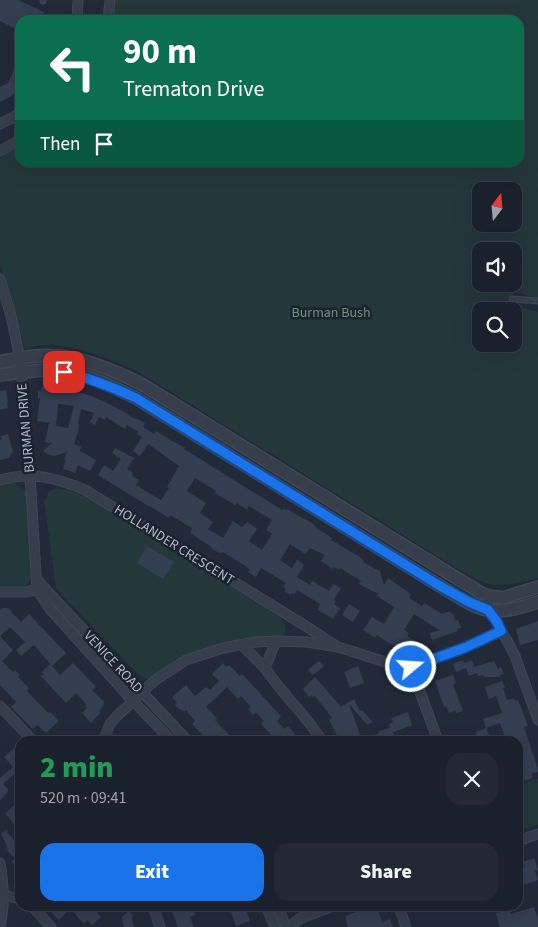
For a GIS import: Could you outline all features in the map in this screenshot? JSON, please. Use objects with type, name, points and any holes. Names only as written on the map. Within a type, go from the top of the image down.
[{"type":"street","points":[[77,15],[78,0]]},
{"type":"street","points":[[108,15],[110,0]]},
{"type":"street","points":[[0,124],[15,116]]},
{"type":"street","points":[[0,152],[15,143]]},
{"type":"street","name":"BURMAN DRIVE","points":[[0,279],[20,358],[37,580],[40,589]]},
{"type":"street","points":[[0,362],[48,356],[76,359],[113,370],[142,385],[481,593],[503,598],[538,587]]},
{"type":"street","points":[[0,375],[51,370],[102,382],[136,398],[415,570],[479,607],[503,611],[538,602]]},
{"type":"street","points":[[136,398],[142,385]]},
{"type":"street","points":[[218,448],[226,436]]},
{"type":"street","name":"HOLLANDER CRESCENT","points":[[0,480],[30,475],[48,477],[64,481],[85,490],[338,647]]},
{"type":"street","points":[[286,490],[295,478]]},
{"type":"street","points":[[340,523],[348,512]]},
{"type":"street","points":[[415,570],[422,558]]},
{"type":"street","points":[[0,592],[25,592],[40,589]]},
{"type":"street","name":"VENICE ROAD","points":[[40,589],[86,633],[183,736]]},
{"type":"street","name":"VENICE ROAD","points":[[40,589],[50,609],[167,736]]},
{"type":"street","points":[[488,596],[488,610],[515,656],[538,719]]},
{"type":"street","points":[[436,736],[411,667],[464,648],[499,627],[503,611],[503,598]]},
{"type":"street","points":[[77,640],[86,633]]},
{"type":"street","points":[[264,668],[276,640]]},
{"type":"street","name":"HOLLANDER CRESCENT","points":[[105,736],[110,724],[117,716],[154,682],[186,660],[223,648],[276,640],[307,642],[338,647],[395,665],[411,667]]},
{"type":"street","points":[[242,645],[264,668],[319,736]]},
{"type":"street","points":[[0,706],[28,736]]},
{"type":"street","points":[[523,839],[538,834]]},
{"type":"street","points":[[0,863],[4,895],[3,915],[0,926]]},
{"type":"street","points":[[4,895],[15,898]]},
{"type":"street","points":[[37,911],[51,927]]},
{"type":"street","points":[[155,911],[160,927]]},
{"type":"street","points":[[268,911],[275,927]]},
{"type":"street","points":[[279,911],[287,927],[301,918],[320,911]]},
{"type":"street","points":[[401,911],[406,927]]},
{"type":"lane","points":[[512,299],[538,301]]},
{"type":"green space","name":"Burman Bush","points":[[114,0],[538,0],[538,298],[514,292],[512,302],[472,302],[472,352],[522,352],[522,308],[538,312],[538,578],[504,585],[483,582],[458,569],[135,370],[74,348],[43,345],[25,348],[0,264],[0,158],[15,149],[15,167],[524,167],[524,15],[112,15]]},
{"type":"green space","points":[[15,483],[26,491],[33,576],[25,586],[0,586],[0,485]]},
{"type":"green space","points":[[57,488],[69,490],[93,501],[278,616],[284,622],[286,630],[282,637],[199,655],[151,681],[138,674],[56,589],[44,500],[50,491]]},
{"type":"green space","points":[[538,779],[538,825],[523,830],[523,784]]},
{"type":"building","points":[[0,0],[18,0],[44,12],[42,15],[15,15],[15,28],[0,21]]},
{"type":"building","points":[[15,67],[15,94],[0,102],[0,87],[8,83]]},
{"type":"building","points":[[42,386],[82,393],[94,397],[145,423],[143,427],[154,434],[156,431],[282,510],[283,508],[287,509],[312,523],[332,538],[331,540],[380,571],[384,585],[388,578],[411,594],[409,598],[422,606],[424,603],[442,614],[450,611],[451,614],[453,613],[455,621],[458,620],[461,628],[457,629],[458,631],[432,640],[430,633],[439,630],[414,614],[404,630],[409,633],[407,636],[416,641],[411,648],[404,644],[400,650],[377,635],[375,638],[363,630],[372,617],[384,624],[394,607],[377,596],[379,593],[359,584],[361,581],[340,568],[339,570],[334,567],[333,569],[321,561],[325,555],[310,548],[305,554],[290,544],[280,560],[292,568],[297,560],[304,565],[297,577],[310,585],[312,581],[329,591],[333,584],[341,588],[334,599],[336,601],[334,604],[340,608],[333,619],[318,610],[320,604],[297,590],[295,594],[292,593],[291,595],[284,591],[286,589],[283,587],[286,583],[261,568],[256,577],[248,572],[250,570],[247,567],[223,552],[219,553],[190,533],[192,528],[170,515],[169,518],[98,475],[104,465],[113,471],[121,459],[112,453],[115,448],[134,458],[127,469],[133,473],[132,476],[139,480],[136,485],[161,500],[169,488],[167,487],[179,466],[148,444],[140,456],[133,451],[142,437],[137,434],[139,432],[127,425],[125,429],[106,417],[105,420],[99,417],[95,425],[90,422],[94,413],[81,409],[74,444],[81,447],[80,451],[96,460],[90,471],[78,465],[75,473],[63,469],[67,452],[54,456],[43,451],[52,443],[45,442],[49,423],[37,421],[40,398],[38,398],[38,391],[41,392]],"holes":[[[58,404],[74,406],[68,428],[56,426]],[[195,478],[235,505],[237,503],[247,510],[249,506],[272,520],[266,530],[272,534],[262,550],[249,541],[257,529],[247,522],[242,527],[233,521],[223,538],[208,529],[213,522],[200,513],[206,503],[187,491]]]},
{"type":"building","points":[[6,390],[8,408],[0,410],[0,391]]},
{"type":"building","points":[[8,434],[13,451],[9,458],[0,460],[1,436]]},
{"type":"building","points":[[147,546],[174,562],[163,579],[137,563]]},
{"type":"building","points":[[349,604],[360,611],[353,622],[342,615]]},
{"type":"building","points":[[8,608],[21,622],[29,614],[66,653],[52,666],[34,645],[21,656],[16,650],[25,642],[10,627],[0,636],[0,609]]},
{"type":"building","points":[[538,621],[538,640],[520,645],[516,629]]},
{"type":"building","points":[[0,636],[13,650],[2,661],[13,672],[15,670],[20,675],[18,677],[29,688],[27,691],[48,713],[50,712],[59,721],[46,733],[37,725],[33,729],[11,707],[16,702],[0,685]]},
{"type":"building","points":[[463,660],[464,663],[472,660],[474,667],[494,661],[498,669],[501,667],[504,674],[500,675],[501,677],[478,676],[477,673],[469,676],[466,668],[456,672],[453,664]]},
{"type":"building","points":[[319,661],[324,666],[313,675],[308,670]]},
{"type":"building","points":[[73,663],[96,687],[92,690],[104,702],[100,713],[91,723],[82,713],[87,708],[86,704],[76,693],[66,703],[41,676],[44,674],[42,672],[50,664],[60,675]]},
{"type":"building","points":[[223,663],[226,667],[229,665],[240,676],[241,674],[245,677],[281,716],[277,721],[284,729],[288,726],[295,734],[293,736],[272,736],[261,724],[264,721],[256,712],[253,715],[248,709],[251,707],[241,696],[238,699],[227,687],[206,707],[230,736],[204,736],[192,724],[195,721],[186,710],[184,712],[175,705],[177,703],[172,697],[186,685],[195,696],[206,687],[210,690],[219,681],[212,674]]},
{"type":"building","points":[[358,666],[364,683],[350,688],[344,672]]},
{"type":"building","points":[[453,675],[456,683],[453,685],[463,711],[449,713],[446,706],[444,707],[435,681]]},
{"type":"building","points":[[315,677],[341,707],[354,699],[360,711],[362,710],[373,722],[367,725],[349,704],[361,736],[337,736],[329,720],[332,718],[315,696],[309,697],[303,689]]},
{"type":"building","points":[[502,681],[507,700],[514,698],[515,701],[518,700],[528,726],[524,727],[538,769],[538,772],[531,774],[533,778],[525,781],[523,777],[523,736],[502,736],[504,735],[500,723],[486,728],[483,719],[502,713],[496,696],[489,699],[485,687]]},
{"type":"building","points":[[408,712],[412,725],[393,732],[394,736],[372,736],[379,733],[379,731],[390,728],[389,724],[393,722],[391,718]]},
{"type":"building","points":[[486,728],[490,736],[470,736],[477,734],[476,732]]},
{"type":"building","points":[[14,748],[15,749],[15,773],[3,784],[8,789],[8,792],[0,800],[0,778],[13,767],[4,757]]},
{"type":"building","points":[[15,806],[15,825],[5,814]]},
{"type":"building","points":[[6,831],[15,841],[15,858],[7,850],[1,833]]},
{"type":"building","points":[[534,858],[538,870],[535,871],[538,880],[523,885],[523,868],[525,867],[523,862]]},
{"type":"building","points":[[534,907],[538,919],[538,927],[500,927],[496,913],[510,911],[511,914]]},
{"type":"building","points":[[52,911],[68,911],[59,920]]},
{"type":"building","points":[[72,911],[96,911],[101,917],[92,925],[88,920],[84,924]]},
{"type":"building","points":[[129,911],[134,916],[132,918],[134,927],[124,927],[122,917]]},
{"type":"building","points":[[172,911],[194,911],[195,915],[190,917],[194,927],[178,927]]},
{"type":"building","points":[[231,911],[247,911],[250,921],[236,926]]},
{"type":"building","points":[[359,911],[378,911],[382,922],[390,919],[393,927],[348,927],[345,916]]},
{"type":"route","points":[[64,372],[102,382],[136,398],[440,586],[488,610],[497,622],[501,631],[442,657],[411,667]]}]
